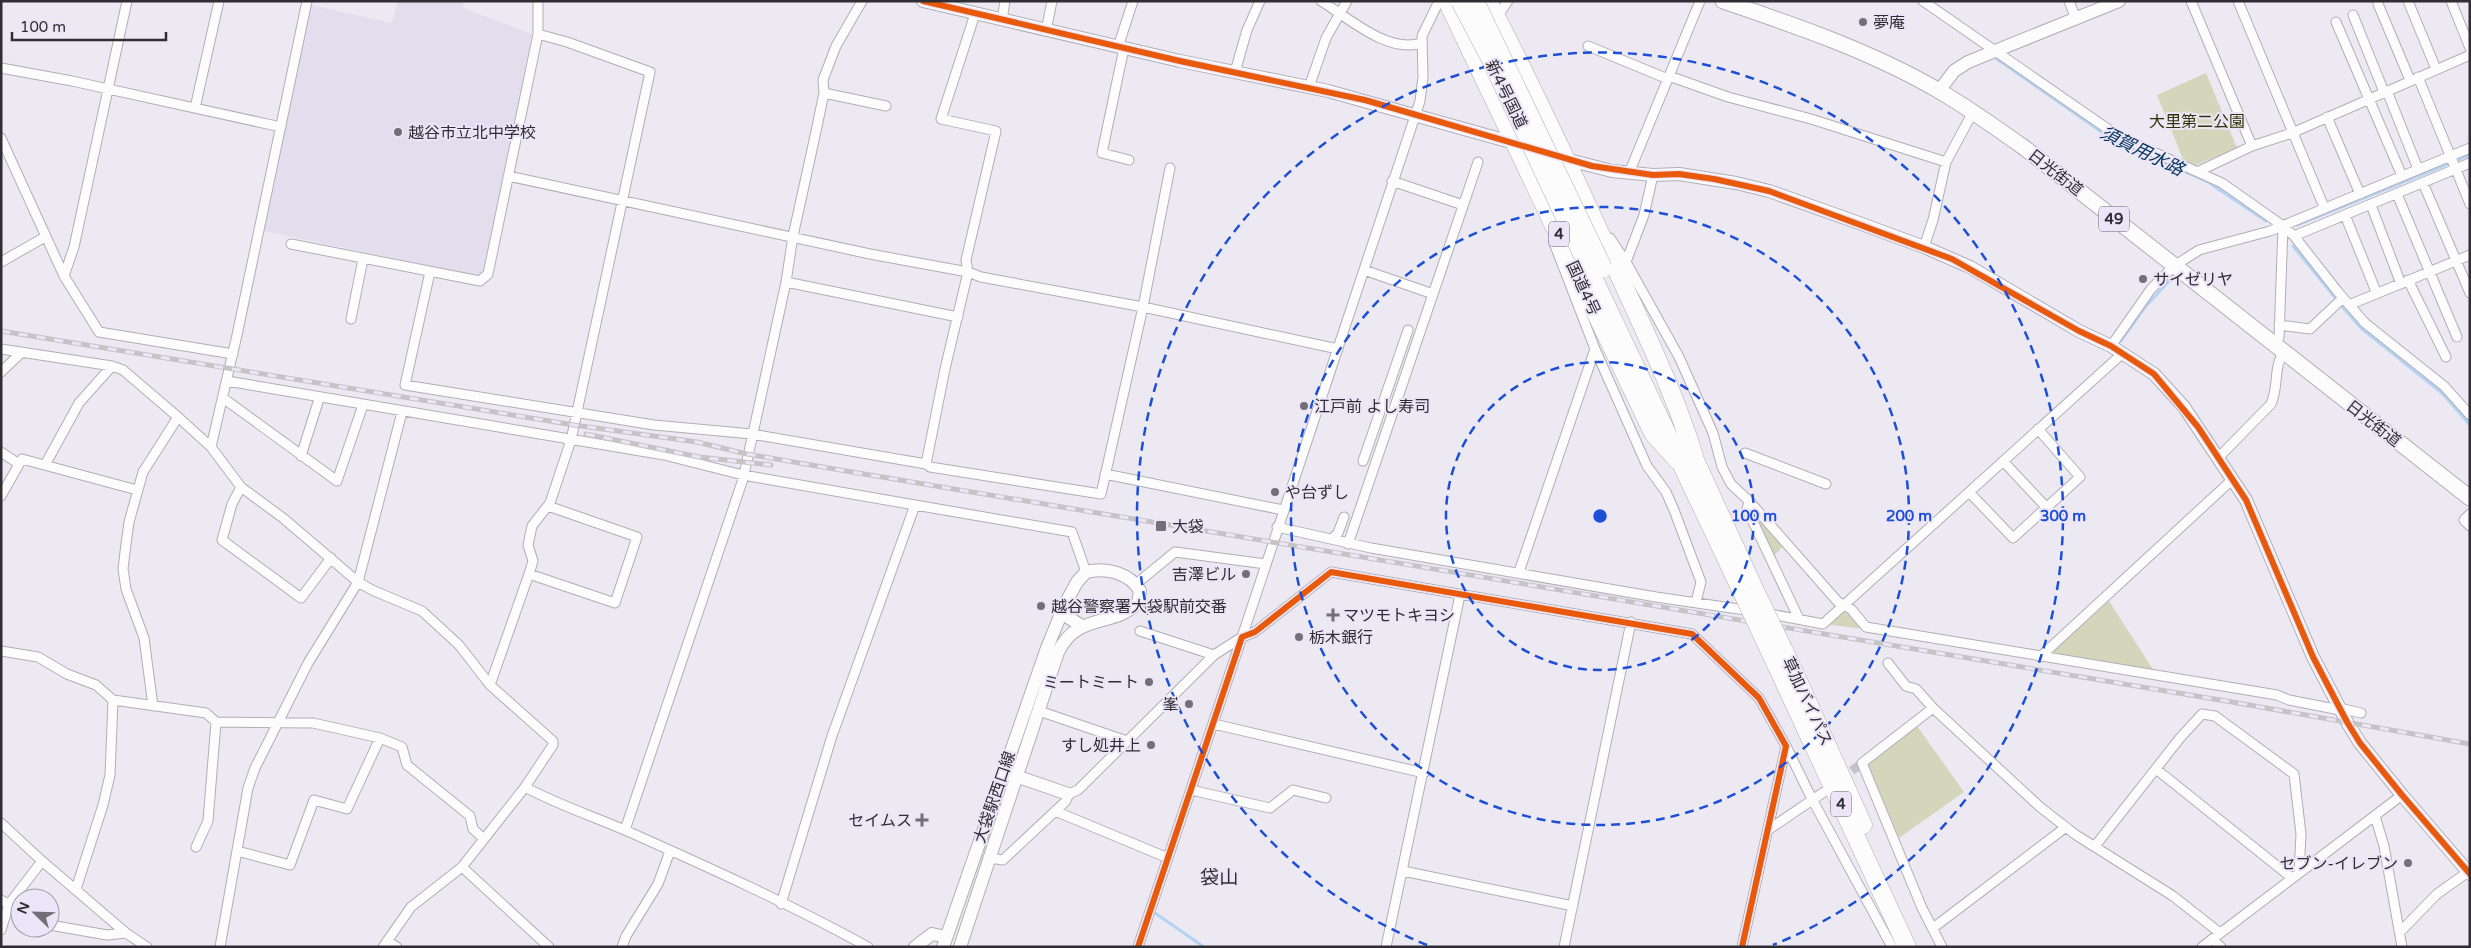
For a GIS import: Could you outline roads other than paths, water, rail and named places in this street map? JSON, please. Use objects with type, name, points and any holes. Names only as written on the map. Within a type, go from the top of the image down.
[{"type":"highway","name":"国道4号","points":[[1447,1],[1654,433],[1686,458]]},
{"type":"highway","name":"新4号国道","points":[[1460,1],[1597,270]]},
{"type":"highway","name":"新4号国道","points":[[1475,1],[1597,270],[1686,458]]},
{"type":"highway","name":"4","points":[[1488,1],[1567,160],[1680,411],[1686,458]]},
{"type":"highway","name":"草加バイパス","points":[[1686,458],[1920,947]]},
{"type":"highway","name":"草加バイパス","points":[[1782,662],[1907,947]]},
{"type":"main road","name":"日光街道","points":[[1722,1],[1839,43],[1939,91],[1973,112],[2026,149],[2470,498]]},
{"type":"street","points":[[64,276],[74,247],[127,1]]},
{"type":"street","points":[[195,108],[218,1]]},
{"type":"street","points":[[211,447],[233,354],[307,1]]},
{"type":"street","points":[[292,244],[480,281],[488,274],[538,34],[538,1]]},
{"type":"street","points":[[625,830],[743,479],[786,282],[792,236],[824,93],[823,80],[836,46],[862,1]]},
{"type":"street","points":[[923,1],[1121,47],[1309,87],[1416,114],[1567,160],[1629,173],[1653,175],[1679,174],[1714,178],[1769,191],[1924,247],[1970,267],[2071,327],[2111,346],[2154,374],[2170,390],[2219,457],[2246,500],[2313,657],[2339,709],[2360,743],[2469,873],[2437,894],[2400,932]]},
{"type":"street","points":[[1002,20],[1005,1]]},
{"type":"street","points":[[1046,30],[1052,1]]},
{"type":"street","points":[[1129,160],[1102,153],[1121,47],[1133,1]]},
{"type":"street","points":[[1235,72],[1247,30],[1260,1]]},
{"type":"street","points":[[1321,1],[1378,37],[1394,44],[1411,46],[1421,43]]},
{"type":"street","points":[[1309,87],[1326,38],[1348,1]]},
{"type":"street","points":[[1138,947],[1214,724],[1392,181],[1416,114],[1422,93],[1422,36],[1439,1]]},
{"type":"street","points":[[1497,17],[1508,1]]},
{"type":"street","points":[[1629,173],[1700,1]]},
{"type":"street","points":[[1923,1],[2118,136],[2222,183],[2282,226],[2294,236],[2365,323],[2444,386],[2470,415]]},
{"type":"street","points":[[2069,1],[2076,19]]},
{"type":"street","points":[[1939,91],[1954,70],[2119,1]]},
{"type":"street","points":[[2191,1],[2252,146]]},
{"type":"street","points":[[2238,1],[2324,207]]},
{"type":"street","points":[[2408,1],[2436,69]]},
{"type":"street","points":[[2451,1],[2470,48]]},
{"type":"street","points":[[2378,4],[2450,156],[2470,204]]},
{"type":"street","points":[[926,464],[945,369],[968,272],[966,260],[996,131],[941,119],[975,14]]},
{"type":"street","points":[[2353,15],[2418,169]]},
{"type":"street","points":[[2336,22],[2402,176]]},
{"type":"street","points":[[490,685],[529,574],[532,561],[528,545],[532,526],[548,506],[571,440],[650,72],[567,42],[538,34]]},
{"type":"street","points":[[1588,46],[1669,78],[1728,97],[1811,119],[1946,162]]},
{"type":"street","points":[[2199,172],[2252,146],[2292,133],[2470,55]]},
{"type":"street","points":[[1,68],[281,126]]},
{"type":"street","points":[[824,93],[886,106]]},
{"type":"street","points":[[1924,247],[1933,220],[1946,162],[1973,112]]},
{"type":"street","points":[[2327,117],[2360,194]]},
{"type":"street","points":[[1,138],[4,151],[73,294],[99,332],[233,354]]},
{"type":"street","points":[[2111,346],[2140,304],[2174,266],[2199,250],[2282,226],[2470,148]]},
{"type":"street","points":[[1348,544],[1478,162]]},
{"type":"street","points":[[2294,236],[2470,163]]},
{"type":"street","points":[[430,272],[406,385],[654,425],[752,434],[926,464],[930,467],[1101,494],[1143,307],[1169,172]]},
{"type":"street","points":[[1626,262],[1644,215],[1653,175]]},
{"type":"street","points":[[508,176],[870,254],[1143,307],[1338,349]]},
{"type":"street","points":[[1392,181],[1463,205]]},
{"type":"street","points":[[2423,183],[2470,293]]},
{"type":"street","points":[[2397,194],[2457,337]]},
{"type":"street","points":[[2371,205],[2405,282],[2446,357]]},
{"type":"street","points":[[1588,207],[1595,208],[1679,357],[1713,432],[1722,466],[1731,484],[1749,501],[1838,602],[1851,609],[1866,627],[2276,695],[2289,700],[2361,713]]},
{"type":"street","points":[[2345,215],[2377,294]]},
{"type":"street","points":[[2219,457],[2271,404],[2275,396],[2279,358],[2282,226]]},
{"type":"street","points":[[1557,230],[1554,244],[1595,349],[1647,466],[1666,492],[1702,582],[1696,602]]},
{"type":"street","points":[[1,262],[45,237]]},
{"type":"street","points":[[2279,325],[2310,330],[2346,302],[2377,294],[2470,255]]},
{"type":"street","points":[[351,319],[364,259]]},
{"type":"street","points":[[1364,270],[1433,294]]},
{"type":"street","points":[[786,282],[958,317]]},
{"type":"street","points":[[1363,461],[1408,330]]},
{"type":"street","points":[[1,349],[112,366],[123,370],[211,447],[241,487],[282,518],[358,582],[372,590],[422,611],[459,644],[490,685],[552,741],[553,745],[525,787],[462,867],[411,907],[385,944],[397,947]]},
{"type":"street","points":[[1519,572],[1595,349]]},
{"type":"street","points":[[1,372],[22,352]]},
{"type":"street","points":[[1277,527],[1348,544],[1823,624],[2123,354]]},
{"type":"street","points":[[46,465],[79,403],[112,366]]},
{"type":"street","points":[[226,382],[664,455],[743,475],[1072,532],[1086,572]]},
{"type":"street","points":[[223,398],[337,481],[363,405]]},
{"type":"street","points":[[301,456],[319,398]]},
{"type":"street","points":[[1382,406],[1393,410]]},
{"type":"street","points":[[220,947],[248,788],[255,768],[308,663],[358,582],[402,412]]},
{"type":"street","points":[[153,706],[144,638],[126,589],[123,569],[129,522],[143,472],[178,417]]},
{"type":"street","points":[[1969,492],[2013,538],[2080,477],[2038,430]]},
{"type":"street","points":[[1,452],[19,464]]},
{"type":"street","points":[[1745,454],[1826,484]]},
{"type":"street","points":[[1,496],[22,459],[137,490]]},
{"type":"street","points":[[2003,461],[2046,508]]},
{"type":"street","points":[[1105,474],[1283,510]]},
{"type":"street","points":[[2040,656],[2233,479]]},
{"type":"street","points":[[241,487],[232,504],[222,540],[301,598],[331,558]]},
{"type":"street","points":[[1749,501],[1747,509],[1799,619]]},
{"type":"street","points":[[781,904],[832,736],[915,505]]},
{"type":"street","points":[[529,574],[615,603],[637,537],[548,506]]},
{"type":"street","points":[[2470,514],[2464,520],[2470,526]]},
{"type":"street","points":[[1332,539],[1338,533],[1344,517]]},
{"type":"street","points":[[1136,584],[1175,552],[1266,564]]},
{"type":"street","points":[[1105,570],[1124,575],[1136,584],[1140,597],[1134,606],[1082,626],[1052,650],[1061,613],[1077,582],[1086,572],[1105,570]]},
{"type":"street","points":[[1003,771],[1068,794],[1078,790],[1214,655],[1242,636],[1256,632],[1331,572],[1631,622],[1692,634],[1760,698],[1892,947]]},
{"type":"street","points":[[1386,947],[1460,595]]},
{"type":"street","points":[[1061,613],[1082,626]]},
{"type":"street","points":[[1564,947],[1631,622]]},
{"type":"street","points":[[1140,631],[1214,655]]},
{"type":"street","name":"大袋駅西口線","points":[[960,947],[1039,711],[1052,650]]},
{"type":"street","name":"大袋駅西口線","points":[[944,942],[1003,771],[1052,650]]},
{"type":"street","points":[[1,651],[38,657],[67,674],[96,685],[113,700],[206,713],[216,722],[313,723],[380,738],[402,747],[407,765],[470,816],[473,829],[484,839]]},
{"type":"street","points":[[1888,663],[1906,686],[1916,688],[1933,708],[2040,807],[2066,827],[2172,896],[2220,933]]},
{"type":"street","points":[[76,889],[104,805],[110,775],[113,700]]},
{"type":"street","points":[[1933,708],[1862,763],[1922,908],[1942,947]]},
{"type":"street","points":[[1039,711],[1127,742]]},
{"type":"street","points":[[2095,846],[2202,714],[2215,716],[2294,774],[2301,834],[2296,875]]},
{"type":"street","points":[[196,847],[208,821],[216,722]]},
{"type":"street","points":[[1214,724],[1424,773]]},
{"type":"street","points":[[237,850],[290,865],[314,800],[347,809],[380,738]]},
{"type":"street","points":[[1742,947],[1786,746]]},
{"type":"street","points":[[2156,769],[2296,875]]},
{"type":"street","points":[[525,787],[545,798],[625,830],[736,880],[868,947]]},
{"type":"street","points":[[1192,790],[1270,808],[1293,790],[1326,798]]},
{"type":"street","points":[[1768,830],[1824,792]]},
{"type":"street","points":[[990,858],[1003,860],[1066,801],[1068,794]]},
{"type":"street","points":[[2202,947],[2402,795]]},
{"type":"street","points":[[1055,811],[1168,858]]},
{"type":"street","points":[[2375,816],[2384,846],[2402,947]]},
{"type":"street","points":[[1,823],[126,933],[147,947]]},
{"type":"street","points":[[1933,928],[2066,827]]},
{"type":"street","points":[[622,947],[626,936],[658,884],[670,851]]},
{"type":"street","points":[[1,930],[5,902],[42,861]]},
{"type":"street","points":[[462,867],[548,946]]},
{"type":"street","points":[[1403,871],[1573,906]]},
{"type":"street","points":[[60,927],[107,935],[126,933]]},
{"type":"street","points":[[915,947],[932,934],[944,942]]},
{"type":"street","points":[[2212,939],[2221,947]]},
{"type":"waterway","name":"須賀用水路","points":[[1997,59],[2113,140],[2208,182],[2266,221]]},
{"type":"waterway","points":[[2297,225],[2470,155]]},
{"type":"waterway","name":"須賀用水路","points":[[2293,246],[2337,300]]},
{"type":"waterway","points":[[2121,341],[2146,306],[2171,279]]},
{"type":"waterway","name":"須賀用水路","points":[[2340,304],[2361,328],[2442,393],[2470,425]]},
{"type":"waterway","points":[[1155,913],[1204,947]]},
{"type":"tunnel","points":[[1841,779],[1862,763]]},
{"type":"railway","points":[[1,331],[574,425],[697,442],[747,454],[846,471],[2232,702],[2470,744]]},
{"type":"railway","points":[[586,434],[699,457],[771,465]]},
{"type":"place","name":"夢庵","points":[[1863,22]]},
{"type":"place","name":"越谷市立北中学校","points":[[398,132]]},
{"type":"place","name":"サイゼリヤ","points":[[2143,279]]},
{"type":"place","name":"江戸前 よし寿司","points":[[1304,406]]},
{"type":"place","name":"や台ずし","points":[[1275,492]]},
{"type":"place","name":"大袋","points":[[1161,526]]},
{"type":"place","name":"吉澤ビル","points":[[1246,574]]},
{"type":"place","name":"越谷警察署大袋駅前交番","points":[[1041,606]]},
{"type":"place","name":"マツモトキヨシ","points":[[1333,615]]},
{"type":"place","name":"栃木銀行","points":[[1299,637]]},
{"type":"place","name":"ミートミート","points":[[1149,682]]},
{"type":"place","name":"峯","points":[[1189,704]]},
{"type":"place","name":"すし処井上","points":[[1151,745]]},
{"type":"place","name":"セイムス","points":[[922,820]]},
{"type":"place","name":"セブン-イレブン","points":[[2408,863]]},
{"type":"district","name":"袋山","points":[[1219,877]]},
{"type":"park label","name":"大里第二公園","points":[[2197,121]]}]
